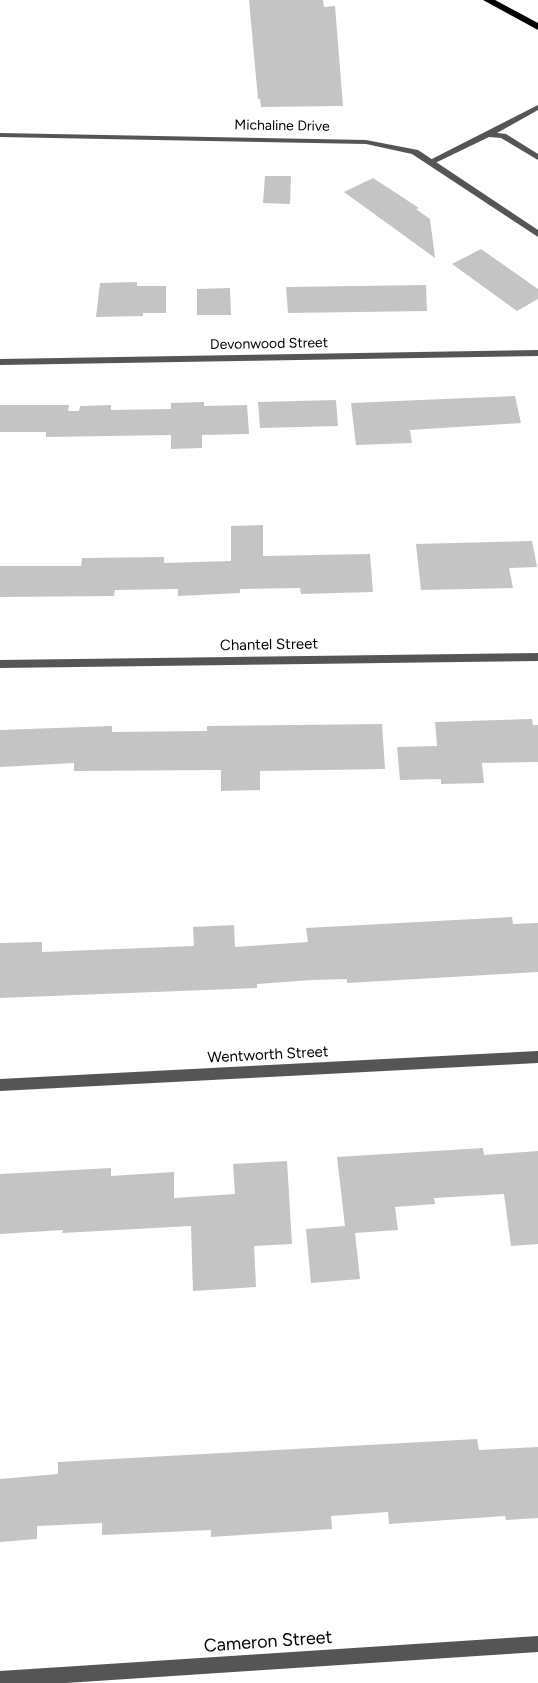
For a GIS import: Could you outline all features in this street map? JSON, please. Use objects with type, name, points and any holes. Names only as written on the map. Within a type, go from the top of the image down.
[{"type":"main road","points":[[488,0],[538,27]]},
{"type":"street","points":[[430,162],[538,107]]},
{"type":"street","points":[[488,134],[503,136],[538,158]]},
{"type":"street","name":"Michaline Drive","points":[[0,135],[366,141],[415,152],[536,230]]},
{"type":"street","name":"Devonwood Street","points":[[0,362],[538,353]]},
{"type":"street","name":"Chantel Street","points":[[0,664],[538,657]]},
{"type":"street","name":"Wentworth Street","points":[[0,1085],[538,1057]]},
{"type":"street","name":"Cameron Street","points":[[0,1679],[538,1644]]},
{"type":"building","points":[[249,0],[323,0],[324,7],[335,6],[343,106],[261,107],[260,99],[258,99]]},
{"type":"building","points":[[265,176],[291,176],[290,204],[263,203]]},
{"type":"building","points":[[373,178],[419,208],[416,209],[430,219],[435,258],[344,192]]},
{"type":"building","points":[[481,249],[538,289],[538,299],[517,311],[452,264]]},
{"type":"building","points":[[137,282],[137,286],[166,286],[166,313],[96,317],[100,283]]},
{"type":"building","points":[[426,285],[427,311],[288,313],[286,287]]},
{"type":"building","points":[[230,288],[231,315],[197,315],[197,289]]},
{"type":"building","points":[[515,396],[521,423],[410,430],[412,443],[356,445],[351,403]]},
{"type":"building","points":[[336,400],[338,426],[260,428],[258,402]]},
{"type":"building","points":[[204,402],[204,406],[247,405],[249,434],[202,435],[202,448],[171,449],[171,435],[46,437],[46,432],[0,432],[0,405],[69,405],[68,411],[79,411],[80,406],[111,405],[111,410],[171,409],[171,403]]},
{"type":"building","points":[[263,525],[263,556],[370,554],[373,592],[301,594],[300,588],[240,589],[240,593],[178,596],[178,589],[115,590],[114,596],[0,597],[0,566],[81,566],[82,558],[164,557],[164,563],[231,561],[231,526]]},
{"type":"building","points":[[532,541],[537,567],[509,568],[513,588],[421,590],[416,544]]},
{"type":"building","points":[[532,719],[533,725],[538,725],[538,762],[482,763],[484,783],[441,784],[441,779],[400,780],[397,747],[437,746],[435,722]]},
{"type":"building","points":[[382,724],[385,769],[260,771],[260,790],[221,791],[221,770],[74,771],[74,763],[0,767],[0,730],[112,726],[112,732],[207,731],[207,726]]},
{"type":"building","points":[[512,917],[513,924],[538,923],[538,972],[347,983],[347,979],[312,980],[257,984],[257,988],[0,998],[0,943],[42,942],[42,952],[194,946],[193,927],[234,925],[235,947],[308,942],[306,928]]},
{"type":"building","points":[[483,1148],[484,1155],[538,1151],[538,1244],[511,1246],[504,1194],[434,1198],[435,1204],[395,1207],[398,1230],[355,1233],[360,1279],[311,1283],[306,1229],[345,1226],[337,1157]]},
{"type":"building","points":[[287,1161],[292,1244],[254,1246],[256,1287],[193,1291],[191,1226],[0,1234],[0,1174],[111,1168],[111,1176],[174,1172],[174,1198],[235,1194],[233,1164]]},
{"type":"building","points":[[477,1439],[479,1450],[538,1447],[538,1518],[506,1520],[505,1516],[389,1524],[388,1512],[331,1516],[332,1529],[211,1537],[211,1530],[102,1535],[102,1523],[37,1526],[37,1539],[0,1542],[0,1479],[58,1474],[58,1462]]}]
